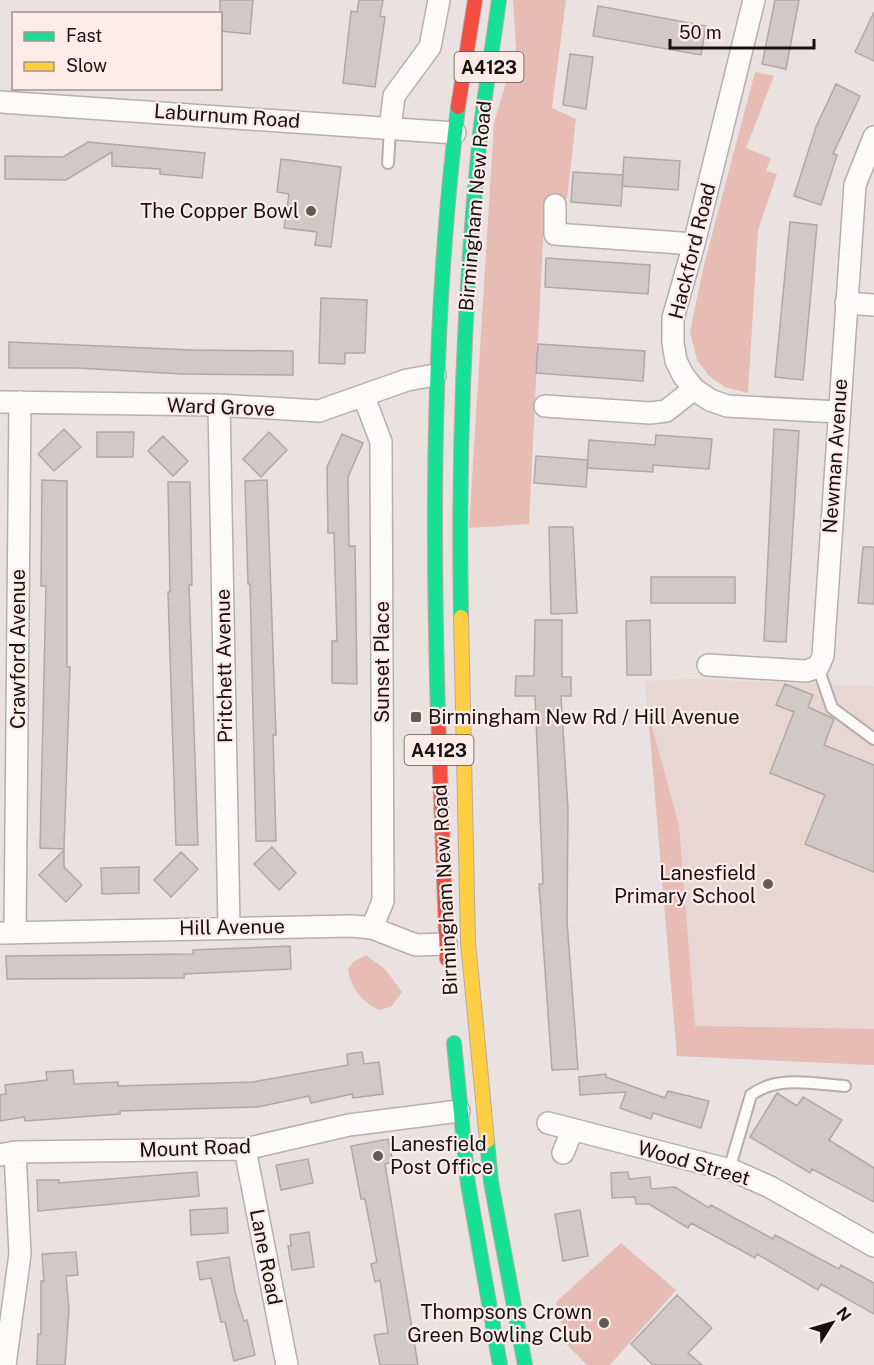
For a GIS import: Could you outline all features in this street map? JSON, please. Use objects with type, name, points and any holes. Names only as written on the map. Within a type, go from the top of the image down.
[{"type":"highway","name":"Birmingham New Road","points":[[447,968],[433,567],[435,375],[454,133],[475,0]]},
{"type":"highway","name":"Birmingham New Road","points":[[499,0],[480,134],[462,377],[459,520],[467,894],[482,1109],[491,1182],[525,1365]]},
{"type":"highway","points":[[454,133],[480,134]]},
{"type":"highway","points":[[435,375],[462,377]]},
{"type":"highway","points":[[452,1028],[459,1111],[480,1260],[500,1365]]},
{"type":"highway","points":[[459,1111],[482,1109]]},
{"type":"street","points":[[390,129],[394,96],[430,46],[439,0]]},
{"type":"street","name":"Hackford Road","points":[[749,1],[694,244],[673,318],[672,343],[676,361],[694,388],[710,400],[727,406],[838,412]]},
{"type":"street","name":"Laburnum Road","points":[[0,102],[211,114],[454,133]]},
{"type":"street","name":"Newman Avenue","points":[[818,667],[823,656],[855,185],[872,145]]},
{"type":"street","points":[[555,205],[555,234],[694,244]]},
{"type":"street","points":[[846,303],[874,305]]},
{"type":"street","name":"Ward Grove","points":[[10,402],[219,405],[319,411],[407,380],[435,375]]},
{"type":"street","points":[[545,406],[650,413],[666,411],[694,388]]},
{"type":"street","name":"Sunset Place","points":[[364,397],[381,442],[383,901],[372,928]]},
{"type":"street","name":"Crawford Avenue","points":[[8,933],[10,402]]},
{"type":"street","name":"Pritchett Avenue","points":[[219,405],[229,926]]},
{"type":"street","points":[[708,666],[806,671],[818,667]]},
{"type":"street","name":"Hill Avenue","points":[[8,933],[229,926],[352,926],[372,928],[416,945],[446,944]]},
{"type":"street","name":"Mount Road","points":[[7,1153],[245,1149],[349,1125],[459,1111]]},
{"type":"street","name":"Wood Street","points":[[548,1123],[729,1170],[770,1187],[874,1246]]},
{"type":"street","points":[[562,1153],[572,1131]]},
{"type":"street","name":"Lane Road","points":[[245,1149],[287,1365]]},
{"type":"street","points":[[5,1365],[20,1254],[7,1153]]},
{"type":"lane","points":[[388,163],[390,129]]},
{"type":"lane","points":[[818,667],[832,708],[874,739]]},
{"type":"lane","points":[[729,1170],[751,1095],[774,1082],[845,1086]]},
{"type":"shaded area","points":[[513,0],[566,0],[552,108],[576,119],[567,199],[545,199],[529,524],[469,528],[494,123],[516,48]]},
{"type":"shaded area","points":[[755,72],[774,76],[746,148],[771,158],[766,171],[777,174],[758,230],[748,393],[725,387],[709,376],[697,360],[690,331],[704,265]]},
{"type":"shaded area","name":"Lanesfield Primary School","points":[[688,679],[874,686],[874,1065],[677,1056],[645,681]]},
{"type":"shaded area","points":[[648,712],[679,826],[695,1026],[874,1029],[874,1065],[677,1056]]},
{"type":"shaded area","points":[[366,955],[385,969],[402,992],[391,1007],[379,1010],[358,994],[352,983],[348,969],[353,962]]},
{"type":"shaded area","name":"Thompsons Crown Green Bowling Club","points":[[621,1243],[676,1290],[610,1365],[587,1365],[567,1345],[556,1302]]},
{"type":"building","points":[[220,0],[253,0],[250,34],[222,31],[222,12],[220,12]]},
{"type":"building","points":[[359,0],[383,0],[380,16],[385,17],[375,87],[343,83],[351,11],[357,12]]},
{"type":"building","points":[[775,0],[799,0],[786,69],[762,64]]},
{"type":"building","points":[[598,6],[706,26],[701,55],[593,36]]},
{"type":"building","points":[[874,12],[874,61],[855,52]]},
{"type":"building","points":[[570,54],[593,57],[586,109],[563,105]]},
{"type":"building","points":[[836,84],[860,96],[833,154],[837,155],[821,205],[794,196],[816,127]]},
{"type":"building","points":[[88,142],[205,153],[202,178],[160,174],[160,169],[112,166],[112,152],[66,180],[5,179],[5,156],[63,157]]},
{"type":"building","points":[[624,157],[680,161],[678,190],[622,186]]},
{"type":"building","name":"The Copper Bowl","points":[[281,159],[341,167],[331,247],[315,245],[317,232],[284,228],[289,194],[277,192]]},
{"type":"building","points":[[573,172],[623,175],[621,206],[571,202]]},
{"type":"building","points":[[790,222],[817,225],[803,380],[775,377]]},
{"type":"building","points":[[546,258],[650,265],[648,294],[545,287]]},
{"type":"building","points":[[321,298],[367,300],[365,353],[345,353],[345,364],[319,363]]},
{"type":"building","points":[[9,342],[193,350],[293,351],[293,375],[9,368]]},
{"type":"building","points":[[538,344],[645,351],[643,381],[536,373]]},
{"type":"building","points":[[64,429],[81,447],[54,471],[38,454]]},
{"type":"building","points":[[774,429],[799,431],[786,642],[764,641]]},
{"type":"building","points":[[97,432],[134,432],[133,457],[97,457]]},
{"type":"building","points":[[269,432],[287,450],[261,477],[243,459]]},
{"type":"building","points":[[342,434],[363,443],[348,477],[349,546],[355,546],[357,684],[332,683],[332,641],[337,641],[334,533],[328,533],[327,467]]},
{"type":"building","points":[[656,435],[712,439],[709,469],[653,465],[653,472],[587,468],[589,440],[655,445]]},
{"type":"building","points":[[163,436],[188,461],[173,476],[148,451]]},
{"type":"building","points":[[536,456],[588,460],[586,487],[534,483]]},
{"type":"building","points":[[42,480],[67,481],[67,667],[70,667],[64,849],[40,848],[46,586],[41,586]]},
{"type":"building","points":[[267,480],[276,735],[273,735],[276,841],[256,841],[250,584],[248,584],[245,481]]},
{"type":"building","points":[[168,482],[190,482],[192,585],[189,585],[198,845],[176,845],[168,592],[170,592]]},
{"type":"building","points":[[549,527],[573,527],[577,613],[551,614]]},
{"type":"building","points":[[863,547],[874,547],[874,604],[858,603]]},
{"type":"building","points":[[651,577],[735,577],[735,603],[651,603]]},
{"type":"building","points":[[535,620],[562,620],[562,677],[571,677],[571,696],[561,696],[568,809],[567,921],[578,1069],[552,1070],[539,884],[543,884],[535,696],[515,696],[516,676],[534,676]]},
{"type":"building","points":[[650,620],[651,675],[627,675],[626,621]]},
{"type":"building","points":[[785,684],[813,695],[808,707],[834,719],[824,745],[874,765],[874,872],[805,844],[825,795],[770,773],[794,712],[776,705]]},
{"type":"building","points":[[272,847],[296,873],[279,890],[254,864]]},
{"type":"building","points":[[64,850],[64,867],[82,885],[66,902],[39,875]]},
{"type":"building","points":[[181,852],[198,869],[171,897],[154,880]]},
{"type":"building","points":[[139,867],[139,893],[102,894],[101,868]]},
{"type":"building","points":[[290,946],[291,969],[184,974],[184,978],[7,979],[6,956],[193,954],[193,950]]},
{"type":"building","points":[[362,1052],[364,1064],[379,1062],[383,1094],[353,1098],[352,1094],[311,1103],[309,1096],[258,1107],[120,1111],[120,1114],[25,1121],[24,1117],[0,1121],[0,1095],[6,1094],[5,1085],[47,1080],[46,1072],[73,1070],[74,1084],[118,1082],[118,1086],[253,1082],[348,1065],[347,1054]]},
{"type":"building","points":[[606,1074],[606,1077],[665,1098],[668,1091],[709,1101],[701,1128],[653,1113],[651,1119],[620,1108],[626,1092],[580,1095],[579,1077]]},
{"type":"building","points":[[777,1093],[797,1106],[803,1097],[842,1120],[829,1140],[874,1168],[874,1202],[812,1169],[810,1173],[750,1137]]},
{"type":"building","points":[[388,1139],[393,1162],[385,1164],[418,1365],[380,1365],[374,1335],[388,1333],[380,1280],[375,1282],[371,1264],[377,1262],[365,1199],[361,1199],[351,1146]]},
{"type":"building","points":[[308,1159],[313,1183],[281,1190],[276,1165]]},
{"type":"building","points":[[197,1172],[199,1196],[38,1211],[37,1180],[59,1180],[59,1183]]},
{"type":"building","points":[[628,1172],[629,1179],[650,1177],[651,1189],[675,1187],[709,1208],[711,1205],[773,1239],[775,1235],[839,1269],[841,1265],[874,1283],[874,1314],[821,1284],[818,1290],[757,1254],[755,1258],[691,1223],[688,1228],[649,1204],[636,1204],[635,1197],[612,1198],[611,1173]]},
{"type":"building","points":[[227,1208],[228,1233],[191,1235],[190,1210]]},
{"type":"building","points":[[580,1210],[588,1256],[563,1261],[555,1214]]},
{"type":"building","points":[[309,1232],[314,1267],[292,1270],[288,1246],[291,1246],[290,1235]]},
{"type":"building","points":[[76,1252],[78,1275],[66,1276],[69,1309],[65,1365],[37,1365],[38,1334],[41,1334],[41,1281],[44,1281],[42,1254]]},
{"type":"building","points":[[229,1257],[235,1292],[244,1321],[247,1320],[255,1355],[234,1361],[225,1322],[221,1322],[211,1278],[200,1280],[197,1262]]},
{"type":"building","points":[[677,1295],[712,1328],[688,1353],[702,1365],[653,1365],[631,1344]]},
{"type":"traffic: fast","points":[[461,617],[460,496],[466,315],[480,135],[499,0]]},
{"type":"traffic: fast","points":[[438,715],[435,563],[436,411],[443,259],[458,107]]},
{"type":"traffic: fast","points":[[454,1043],[468,1184],[500,1365]]},
{"type":"traffic: fast","points":[[487,1141],[491,1182],[525,1365]]},
{"type":"traffic: slow","points":[[461,617],[468,942],[487,1141]]},
{"type":"traffic: jam","points":[[458,107],[475,0]]},
{"type":"traffic: jam","points":[[438,715],[447,959]]},
{"type":"place","name":"The Copper Bowl","points":[[311,211]]},
{"type":"place","name":"Birmingham New Rd / Hill Avenue","points":[[416,717]]},
{"type":"place","name":"Lanesfield Primary School","points":[[768,884]]},
{"type":"place","name":"Lanesfield Post Office","points":[[378,1156]]},
{"type":"place","name":"Thompsons Crown Green Bowling Club","points":[[604,1323]]}]
